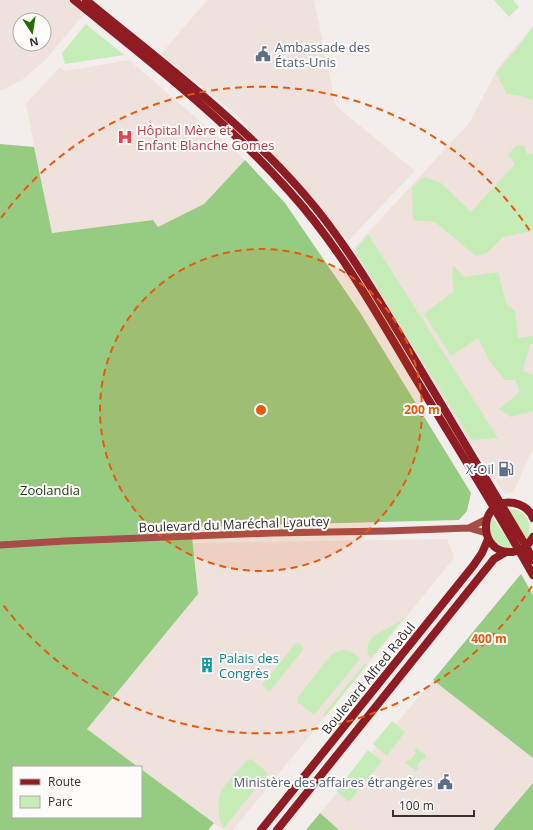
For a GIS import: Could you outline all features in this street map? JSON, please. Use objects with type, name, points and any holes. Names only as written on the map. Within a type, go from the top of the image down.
[{"type":"main road","points":[[74,0],[158,68],[216,118],[252,151],[290,192],[340,255],[498,506]]},
{"type":"main road","points":[[86,0],[214,104],[256,143],[304,194],[345,247],[378,298],[498,506],[523,548],[533,560]]},
{"type":"main road","points":[[533,518],[528,510],[518,504],[510,502],[498,506],[487,519],[485,526],[487,536],[492,545],[506,552],[523,548],[533,537]]},
{"type":"main road","name":"Boulevard du Maréchal Lyautey","points":[[0,545],[244,534],[469,528],[487,519]]},
{"type":"main road","name":"Boulevard du Maréchal Lyautey","points":[[469,528],[487,536]]},
{"type":"main road","name":"Boulevard Alfred Raôul","points":[[261,830],[473,566],[482,553],[487,536]]},
{"type":"main road","points":[[523,548],[533,575]]},
{"type":"main road","name":"Boulevard Alfred Raôul","points":[[277,830],[494,559],[506,552]]},
{"type":"shaded area","points":[[0,0],[67,0],[84,14],[52,52],[52,12],[12,12],[12,52],[52,52],[25,78],[0,91]]},
{"type":"shaded area","points":[[207,0],[314,0],[336,106],[415,171],[348,241],[237,115],[161,54]]},
{"type":"shaded area","points":[[533,26],[533,449],[513,492],[505,494],[470,442],[353,249],[470,122],[499,66]]},
{"type":"shaded area","name":"Hôpital Mère et Enfant Blanche Gomes","points":[[129,60],[245,160],[204,204],[158,227],[153,220],[51,233],[26,104],[60,67],[65,71]]},
{"type":"shaded area","points":[[447,539],[454,558],[233,830],[224,830],[142,770],[142,766],[137,766],[87,729],[198,594],[193,543]]},
{"type":"shaded area","points":[[433,680],[533,758],[533,783],[493,830],[339,830],[320,813]]},
{"type":"green space","points":[[494,0],[513,0],[519,7],[509,17]]},
{"type":"green space","points":[[86,24],[124,55],[65,64],[62,53]]},
{"type":"green space","points":[[533,26],[533,100],[507,94],[496,73],[519,46]]},
{"type":"green space","name":"Zoolandia","points":[[0,144],[34,147],[52,233],[153,220],[158,227],[204,204],[245,160],[285,203],[361,314],[471,493],[467,511],[459,520],[191,527],[198,594],[87,729],[137,766],[12,766],[12,818],[142,818],[142,770],[214,823],[208,830],[0,830]]},
{"type":"green space","points":[[524,145],[527,154],[533,154],[533,231],[503,237],[487,253],[476,256],[435,222],[413,220],[412,188],[424,177],[441,183],[471,212],[515,164],[508,154],[516,146]]},
{"type":"green space","points":[[368,234],[498,438],[471,440],[355,251]]},
{"type":"green space","points":[[453,265],[464,277],[498,272],[506,303],[515,311],[518,338],[533,336],[533,344],[530,344],[523,371],[533,375],[533,411],[511,417],[499,409],[520,392],[515,380],[505,380],[490,362],[478,338],[451,356],[424,314],[454,291],[452,279]]},
{"type":"green space","points":[[508,509],[520,511],[527,518],[529,523],[529,534],[527,540]]},
{"type":"green space","points":[[493,518],[513,548],[501,546],[492,539],[489,529]]},
{"type":"green space","points":[[521,574],[533,595],[533,758],[433,680]]},
{"type":"green space","points":[[406,616],[372,657],[368,655],[369,643],[372,639],[380,632]]},
{"type":"green space","points":[[298,643],[302,646],[303,650],[269,692],[262,685],[295,644]]},
{"type":"green space","points":[[341,650],[352,652],[360,659],[314,715],[298,702],[298,697],[330,656]]},
{"type":"green space","points":[[365,663],[367,665],[325,717],[323,715]]},
{"type":"green space","points":[[392,721],[405,732],[387,756],[373,744]]},
{"type":"green space","points":[[416,748],[427,756],[424,760],[422,759],[417,766],[419,768],[416,771],[405,763],[416,753],[414,752]]},
{"type":"green space","points":[[368,750],[382,761],[350,801],[348,801],[337,792],[337,790]]},
{"type":"green space","points":[[251,759],[268,773],[224,828],[220,821],[219,810],[221,792],[247,760]]},
{"type":"green space","points":[[533,783],[533,830],[493,830]]},
{"type":"green space","points":[[320,813],[339,830],[306,830]]},
{"type":"place","name":"Ambassade des États-Unis","points":[[263,54]]},
{"type":"place","name":"Hôpital Mère et Enfant Blanche Gomes","points":[[125,137]]},
{"type":"place","name":"X-Oil","points":[[506,469]]},
{"type":"place","name":"Palais des Congrès","points":[[207,665]]},
{"type":"place","name":"Ministère des affaires étrangères","points":[[445,782]]}]
